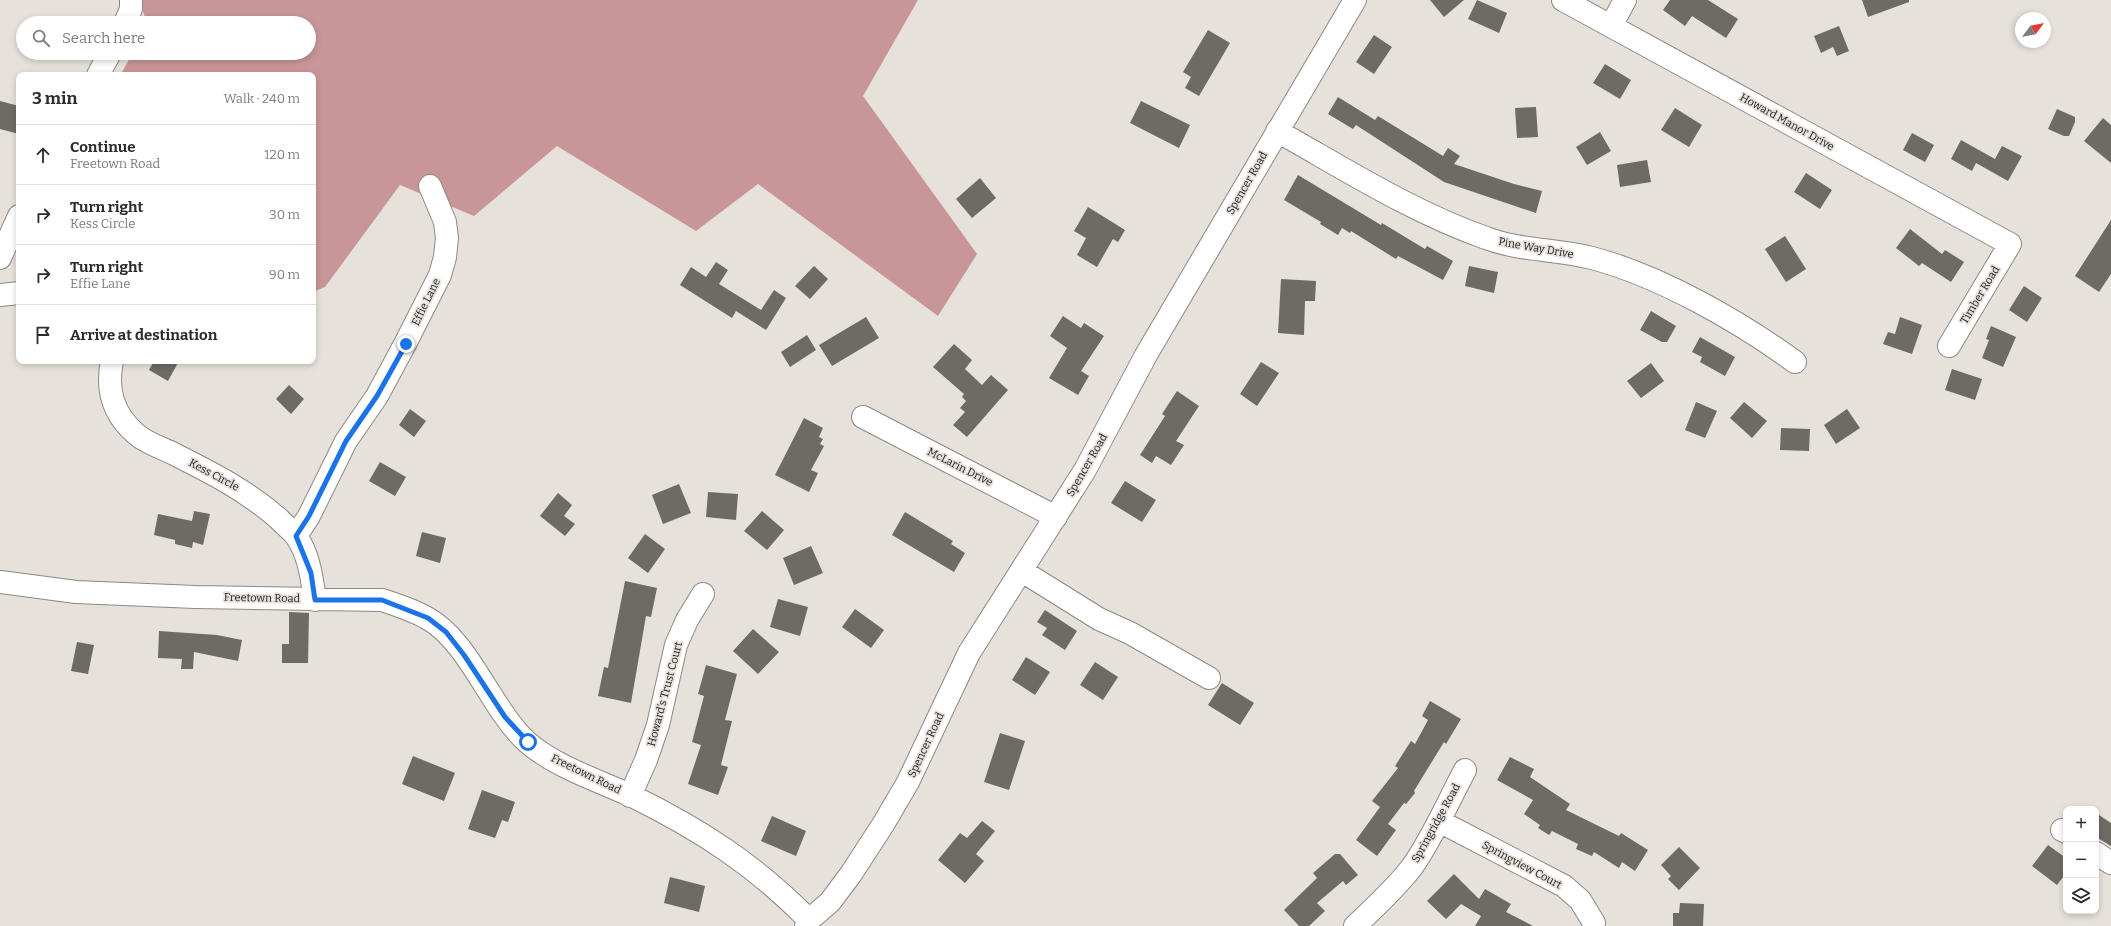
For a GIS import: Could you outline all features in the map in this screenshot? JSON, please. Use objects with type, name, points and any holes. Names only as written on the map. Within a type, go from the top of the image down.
[{"type":"street","points":[[128,16],[131,9],[131,0]]},
{"type":"street","name":"Spencer Road","points":[[808,923],[830,902],[851,874],[884,823],[908,782],[969,653],[1086,470],[1146,355],[1355,0]]},
{"type":"street","name":"Howard Manor Drive","points":[[1563,0],[2010,244]]},
{"type":"street","points":[[1611,26],[1624,0]]},
{"type":"street","points":[[100,72],[106,60]]},
{"type":"street","name":"Pine Way Drive","points":[[1277,131],[1420,211],[1456,227],[1487,239],[1515,246],[1591,258],[1637,273],[1682,294],[1765,340],[1795,362]]},
{"type":"street","name":"Effie Lane","points":[[296,536],[309,516],[346,441],[377,396],[440,275],[445,257],[447,238],[445,222],[430,186]]},
{"type":"street","points":[[0,258],[16,223]]},
{"type":"street","name":"Timber Road","points":[[1949,346],[2010,244]]},
{"type":"street","points":[[0,295],[16,293]]},
{"type":"street","name":"Kess Circle","points":[[111,364],[110,371],[111,398],[126,424],[138,436],[219,476],[243,490],[266,508],[296,536],[311,573],[315,600]]},
{"type":"street","name":"McLarin Drive","points":[[863,417],[1056,517]]},
{"type":"street","points":[[1022,570],[1099,619],[1130,633],[1209,678]]},
{"type":"street","name":"Freetown Road","points":[[0,582],[76,592],[195,597],[382,600],[428,618],[446,632],[464,655],[505,717],[528,742],[553,759],[681,821],[721,845],[786,898],[808,923]]},
{"type":"street","name":"Howard's Trust Court","points":[[630,796],[646,760],[658,725],[676,645],[686,620],[703,594]]},
{"type":"street","name":"Springridge Road","points":[[1355,926],[1394,889],[1412,866],[1439,821],[1465,770]]},
{"type":"street","name":"Springview Court","points":[[1439,821],[1564,886],[1580,900],[1594,923]]},
{"type":"street","points":[[2099,855],[2111,863]]},
{"type":"shaded area","points":[[139,0],[918,0],[863,96],[977,254],[938,316],[758,184],[696,231],[557,146],[474,216],[400,185],[325,287],[316,291],[316,72],[122,72],[129,60],[316,60],[316,16],[145,16]]},
{"type":"building","points":[[1430,0],[1464,0],[1444,17]]},
{"type":"building","points":[[1477,0],[1507,13],[1499,33],[1468,19]]},
{"type":"building","points":[[1670,0],[1708,0],[1738,19],[1726,38],[1692,16],[1685,26],[1663,10]]},
{"type":"building","points":[[1862,0],[1909,0],[1909,2],[1868,17]]},
{"type":"building","points":[[1839,26],[1849,51],[1837,56],[1833,47],[1821,53],[1814,36]]},
{"type":"building","points":[[1208,30],[1230,43],[1199,96],[1185,88],[1191,77],[1183,72]]},
{"type":"building","points":[[1374,35],[1392,47],[1374,74],[1356,62]]},
{"type":"building","points":[[1605,64],[1631,80],[1620,99],[1593,83]]},
{"type":"building","points":[[1338,97],[1375,120],[1378,116],[1443,156],[1448,148],[1460,156],[1454,164],[1514,184],[1542,191],[1536,213],[1444,182],[1356,125],[1353,129],[1328,114]]},
{"type":"building","points":[[0,101],[16,105],[16,133],[0,129]]},
{"type":"building","points":[[1141,101],[1190,125],[1179,148],[1130,123]]},
{"type":"building","points":[[1536,107],[1538,137],[1517,138],[1515,108]]},
{"type":"building","points":[[1675,108],[1702,125],[1689,147],[1661,130]]},
{"type":"building","points":[[2057,109],[2075,117],[2075,122],[2069,136],[2064,136],[2048,129]]},
{"type":"building","points":[[2103,118],[2111,125],[2111,163],[2084,141]]},
{"type":"building","points":[[1600,132],[1611,151],[1587,165],[1576,147]]},
{"type":"building","points":[[1912,133],[1934,145],[1925,162],[1903,150]]},
{"type":"building","points":[[1961,140],[1995,159],[2002,146],[2022,156],[2008,181],[1976,163],[1972,171],[1951,159]]},
{"type":"building","points":[[1647,160],[1651,182],[1620,187],[1617,165]]},
{"type":"building","points":[[1806,173],[1832,190],[1820,209],[1794,192]]},
{"type":"building","points":[[1298,175],[1381,225],[1382,223],[1425,249],[1427,246],[1453,261],[1443,280],[1398,256],[1396,259],[1351,231],[1350,233],[1342,228],[1338,235],[1320,224],[1321,222],[1284,200]]},
{"type":"building","points":[[980,178],[996,198],[972,218],[956,199]]},
{"type":"building","points":[[1088,207],[1125,230],[1118,242],[1113,239],[1097,267],[1077,255],[1086,238],[1074,231]]},
{"type":"building","points":[[2111,220],[2111,274],[2099,292],[2075,276]]},
{"type":"building","points":[[1910,229],[1942,254],[1945,250],[1964,262],[1951,282],[1922,263],[1919,266],[1896,248]]},
{"type":"building","points":[[1785,236],[1806,269],[1786,282],[1765,249]]},
{"type":"building","points":[[716,262],[728,270],[719,284],[761,310],[774,290],[786,298],[766,330],[736,311],[732,318],[680,285],[691,267],[706,277]]},
{"type":"building","points":[[814,266],[828,279],[810,299],[795,286]]},
{"type":"building","points":[[1469,266],[1498,272],[1494,293],[1465,286]]},
{"type":"building","points":[[1281,279],[1316,281],[1315,301],[1305,301],[1304,335],[1278,333]]},
{"type":"building","points":[[2024,286],[2042,298],[2027,322],[2009,310]]},
{"type":"building","points":[[1651,311],[1676,326],[1667,342],[1662,342],[1640,330]]},
{"type":"building","points":[[1063,316],[1081,328],[1084,323],[1104,336],[1081,371],[1089,376],[1078,395],[1049,378],[1067,348],[1050,336]]},
{"type":"building","points":[[866,317],[879,338],[832,366],[819,345]]},
{"type":"building","points":[[1900,317],[1922,325],[1912,354],[1883,344],[1888,332],[1895,334]]},
{"type":"building","points":[[1991,326],[2016,337],[2003,367],[1982,358],[1989,340],[1986,339]]},
{"type":"building","points":[[807,335],[816,350],[790,367],[781,352]]},
{"type":"building","points":[[1700,337],[1735,357],[1725,376],[1700,362],[1702,357],[1692,352]]},
{"type":"building","points":[[954,344],[972,360],[965,369],[982,385],[991,375],[1008,390],[967,437],[953,425],[965,412],[960,408],[966,401],[962,397],[964,394],[933,367]]},
{"type":"building","points":[[1261,362],[1279,373],[1257,406],[1240,394]]},
{"type":"building","points":[[1651,363],[1664,381],[1641,398],[1627,381]]},
{"type":"building","points":[[152,364],[177,364],[168,381],[149,370]]},
{"type":"building","points":[[1952,369],[1982,379],[1975,400],[1945,390]]},
{"type":"building","points":[[289,385],[304,399],[291,414],[276,399]]},
{"type":"building","points":[[1177,391],[1199,406],[1176,441],[1184,445],[1171,465],[1156,456],[1152,463],[1140,455],[1165,416],[1162,414]]},
{"type":"building","points":[[1696,402],[1717,411],[1705,438],[1685,430]]},
{"type":"building","points":[[1744,402],[1767,421],[1752,438],[1730,418]]},
{"type":"building","points":[[410,409],[426,421],[414,437],[399,425]]},
{"type":"building","points":[[1847,409],[1860,428],[1836,444],[1824,425]]},
{"type":"building","points":[[804,418],[823,428],[819,437],[823,439],[820,444],[824,446],[811,470],[818,473],[809,492],[775,475]]},
{"type":"building","points":[[1781,428],[1810,429],[1809,451],[1780,450]]},
{"type":"building","points":[[380,462],[406,477],[395,496],[369,481]]},
{"type":"building","points":[[1125,481],[1156,500],[1142,522],[1111,503]]},
{"type":"building","points":[[679,484],[691,513],[663,524],[652,495]]},
{"type":"building","points":[[708,492],[738,494],[736,520],[706,517]]},
{"type":"building","points":[[558,493],[572,505],[564,516],[575,524],[565,536],[540,516]]},
{"type":"building","points":[[194,511],[210,514],[203,545],[193,542],[192,548],[175,544],[175,540],[154,535],[158,514],[192,521]]},
{"type":"building","points":[[762,511],[784,530],[767,550],[744,531]]},
{"type":"building","points":[[905,512],[953,541],[951,544],[965,553],[954,572],[892,535]]},
{"type":"building","points":[[422,532],[446,538],[440,563],[416,556]]},
{"type":"building","points":[[645,534],[665,549],[648,573],[628,558]]},
{"type":"building","points":[[811,546],[823,573],[794,585],[783,558]]},
{"type":"building","points":[[625,581],[657,588],[651,617],[646,616],[631,703],[598,696],[604,667],[608,668]]},
{"type":"building","points":[[778,599],[808,607],[800,636],[770,627]]},
{"type":"building","points":[[855,609],[884,630],[871,648],[842,627]]},
{"type":"building","points":[[1045,610],[1077,631],[1065,650],[1042,635],[1047,628],[1037,622]]},
{"type":"building","points":[[289,612],[309,613],[308,663],[282,663],[282,644],[289,644]]},
{"type":"building","points":[[753,629],[779,652],[758,674],[733,651]]},
{"type":"building","points":[[159,631],[217,635],[242,640],[238,661],[194,652],[193,669],[181,669],[182,659],[158,658]]},
{"type":"building","points":[[77,642],[94,645],[88,674],[71,671]]},
{"type":"building","points":[[1026,657],[1050,672],[1035,695],[1012,680]]},
{"type":"building","points":[[1095,662],[1118,677],[1103,700],[1080,685]]},
{"type":"building","points":[[706,665],[737,674],[725,720],[732,721],[721,765],[728,767],[718,795],[688,784],[701,745],[692,742],[704,696],[698,694]]},
{"type":"building","points":[[1222,683],[1254,703],[1240,725],[1208,705]]},
{"type":"building","points":[[1430,701],[1461,719],[1446,744],[1444,742],[1414,791],[1415,793],[1406,804],[1404,803],[1388,824],[1396,830],[1377,856],[1356,840],[1380,807],[1372,801],[1398,768],[1395,766],[1411,741],[1415,744],[1428,720],[1422,716]]},
{"type":"building","points":[[1000,733],[1025,741],[1009,790],[984,782]]},
{"type":"building","points":[[413,756],[455,773],[444,801],[402,784]]},
{"type":"building","points":[[1510,757],[1534,769],[1530,777],[1570,804],[1566,810],[1619,836],[1621,833],[1648,850],[1635,871],[1622,862],[1619,868],[1594,852],[1592,856],[1576,849],[1578,844],[1552,831],[1549,835],[1538,828],[1540,825],[1524,814],[1533,800],[1497,780]]},
{"type":"building","points":[[482,790],[515,802],[508,822],[502,820],[495,838],[468,829]]},
{"type":"building","points":[[2099,815],[2111,823],[2111,846],[2099,839]]},
{"type":"building","points":[[772,816],[806,831],[796,856],[761,841]]},
{"type":"building","points":[[982,821],[995,831],[976,854],[984,861],[965,883],[938,860],[960,833],[967,838]]},
{"type":"building","points":[[2048,845],[2063,856],[2063,877],[2057,885],[2032,866]]},
{"type":"building","points":[[1679,847],[1700,868],[1679,890],[1668,879],[1671,876],[1661,865]]},
{"type":"building","points":[[1335,854],[1340,854],[1358,875],[1346,885],[1343,881],[1317,903],[1325,911],[1309,926],[1299,926],[1284,910],[1317,878],[1313,873]]},
{"type":"building","points":[[1454,874],[1479,899],[1485,889],[1511,904],[1506,912],[1533,926],[1475,926],[1481,916],[1461,904],[1446,919],[1427,901]]},
{"type":"building","points":[[670,877],[705,886],[699,912],[664,903]]},
{"type":"building","points":[[1680,903],[1704,904],[1703,926],[1673,926],[1673,913],[1679,913]]},
{"type":"route","points":[[406,344],[377,396],[346,441],[309,516],[296,536],[311,573],[315,600],[382,600],[428,618],[446,632],[487,688],[505,717],[528,742]]}]
